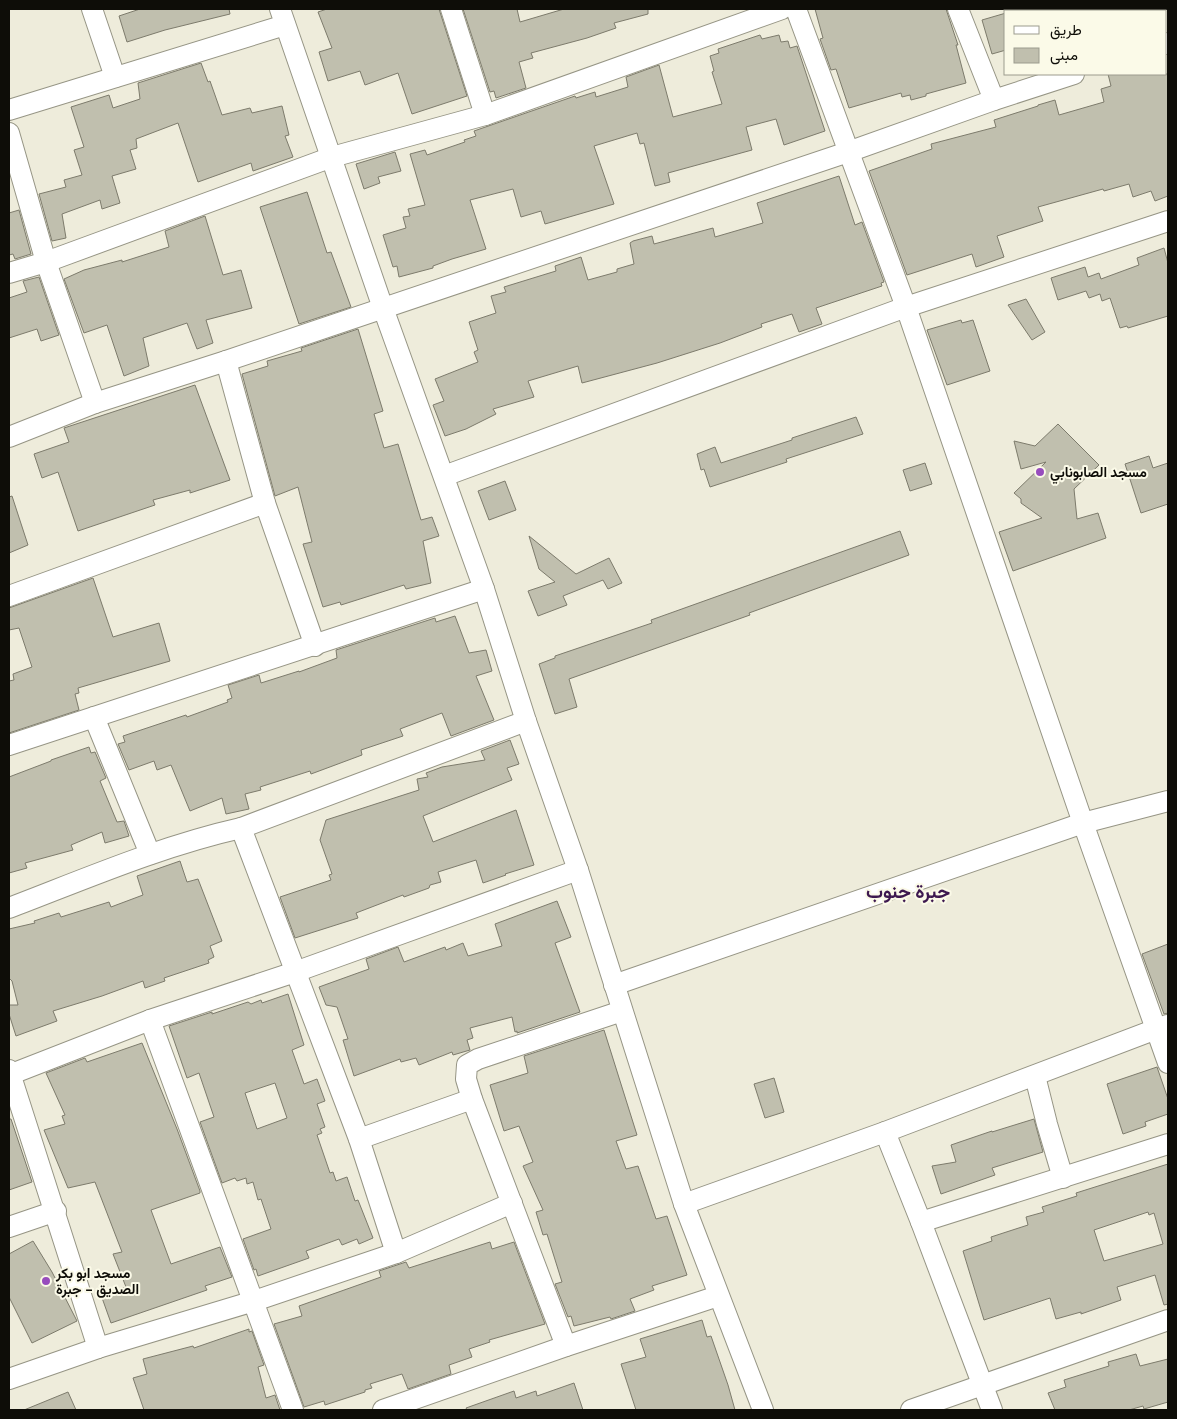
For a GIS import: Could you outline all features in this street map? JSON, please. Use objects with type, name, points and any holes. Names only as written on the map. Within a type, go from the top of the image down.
[{"type":"street","points":[[92,9],[115,77]]},
{"type":"street","points":[[451,9],[485,114]]},
{"type":"street","points":[[9,273],[46,262],[332,157],[485,114],[782,9]]},
{"type":"street","points":[[796,9],[906,307],[1083,823],[1162,1027],[1168,1063]]},
{"type":"street","points":[[958,9],[994,100]]},
{"type":"street","points":[[9,110],[115,77],[282,17],[383,308],[484,589],[526,721],[578,870],[684,1204],[718,1296],[764,1410]]},
{"type":"street","points":[[9,436],[95,403],[226,361],[848,152],[1071,75]]},
{"type":"street","points":[[9,133],[46,262],[95,403]]},
{"type":"street","points":[[444,476],[906,307],[1168,221]]},
{"type":"street","points":[[226,361],[265,503],[315,646]]},
{"type":"street","points":[[9,596],[265,503]]},
{"type":"street","points":[[9,745],[484,589]]},
{"type":"street","points":[[94,717],[150,854]]},
{"type":"street","points":[[9,908],[150,854],[240,828],[526,721]]},
{"type":"street","points":[[614,986],[1083,823],[1168,801]]},
{"type":"street","points":[[240,828],[359,1139],[396,1253]]},
{"type":"street","points":[[98,1348],[56,1211],[9,1073],[150,1020],[295,972],[578,870]]},
{"type":"street","points":[[566,1346],[472,1099],[466,1079],[467,1065],[478,1059],[622,1011]]},
{"type":"street","points":[[150,1020],[293,1410]]},
{"type":"street","points":[[684,1204],[885,1132],[1162,1027]]},
{"type":"street","points":[[1035,1076],[1063,1178]]},
{"type":"street","points":[[359,1139],[472,1099]]},
{"type":"street","points":[[885,1132],[992,1410]]},
{"type":"street","points":[[921,1222],[1168,1144]]},
{"type":"street","points":[[9,1379],[98,1348],[254,1301],[396,1253],[512,1203]]},
{"type":"street","points":[[9,1226],[56,1211]]},
{"type":"street","points":[[383,1410],[566,1346],[718,1296]]},
{"type":"street","points":[[911,1410],[1168,1320]]},
{"type":"building","points":[[140,9],[229,9],[230,14],[165,30],[127,42],[119,16]]},
{"type":"building","points":[[327,9],[439,9],[467,96],[412,114],[398,73],[365,85],[360,71],[328,81],[319,52],[332,48],[318,12]]},
{"type":"building","points":[[463,9],[517,9],[520,22],[564,9],[648,9],[648,14],[614,23],[616,28],[587,38],[531,53],[533,58],[519,62],[526,88],[496,98],[494,91],[490,92]]},
{"type":"building","points":[[815,9],[946,9],[958,45],[956,45],[966,83],[911,100],[910,95],[902,97],[901,93],[849,108],[836,69],[831,70],[820,39],[823,38]]},
{"type":"building","points":[[1004,14],[1004,51],[992,54],[982,20]]},
{"type":"building","points":[[760,35],[762,39],[779,35],[781,42],[788,41],[790,48],[797,46],[825,131],[784,145],[776,119],[746,127],[752,150],[668,173],[670,182],[655,186],[644,143],[640,144],[637,133],[594,146],[614,204],[545,224],[541,211],[521,217],[513,189],[470,200],[486,249],[452,259],[433,266],[433,268],[399,277],[397,266],[393,267],[383,235],[406,228],[403,217],[410,216],[408,209],[425,205],[410,154],[425,150],[427,155],[465,142],[464,140],[476,136],[474,131],[575,96],[576,98],[595,92],[596,97],[628,87],[626,77],[659,65],[673,117],[722,104],[712,72],[714,71],[710,56],[719,53],[718,49]]},
{"type":"building","points":[[201,63],[208,82],[210,81],[222,115],[250,108],[252,113],[282,106],[289,135],[285,136],[293,157],[253,171],[251,163],[198,182],[178,123],[136,139],[137,148],[130,150],[136,169],[112,176],[120,203],[102,209],[100,200],[62,214],[66,238],[52,241],[39,194],[66,187],[64,180],[82,175],[74,150],[84,147],[71,107],[109,95],[113,108],[140,99],[138,83]]},
{"type":"building","points":[[1168,74],[1168,196],[1155,201],[1151,191],[1133,197],[1129,184],[1104,191],[1103,189],[1038,207],[1043,221],[997,236],[1004,257],[976,267],[972,254],[907,275],[869,171],[932,149],[931,144],[996,127],[994,120],[1055,100],[1059,115],[1104,102],[1101,89],[1111,86],[1108,75]]},
{"type":"building","points":[[395,152],[401,171],[378,177],[380,183],[364,189],[356,164]]},
{"type":"building","points":[[839,176],[855,225],[862,222],[884,282],[881,283],[882,286],[816,308],[822,324],[799,332],[792,314],[761,324],[762,327],[720,343],[657,363],[582,383],[578,366],[528,381],[534,397],[493,409],[496,414],[466,429],[445,436],[433,405],[444,401],[435,379],[478,362],[474,352],[478,350],[469,322],[496,313],[491,296],[506,292],[504,287],[556,271],[555,266],[581,257],[588,280],[617,272],[617,269],[634,264],[630,243],[633,241],[652,236],[654,244],[713,228],[715,237],[763,223],[757,203]]},
{"type":"building","points":[[307,192],[327,253],[331,252],[351,307],[299,324],[260,207]]},
{"type":"building","points":[[19,210],[31,254],[15,259],[13,254],[9,255],[9,213]]},
{"type":"building","points":[[205,216],[223,275],[241,270],[252,308],[206,320],[213,343],[197,349],[187,323],[143,338],[149,366],[124,376],[107,325],[84,333],[64,279],[84,270],[122,260],[122,262],[169,247],[165,231]]},
{"type":"building","points":[[1164,248],[1168,263],[1168,316],[1128,328],[1127,326],[1120,328],[1110,298],[1102,301],[1100,294],[1089,298],[1086,291],[1058,300],[1051,278],[1085,267],[1088,277],[1099,273],[1101,279],[1139,265],[1137,258]]},
{"type":"building","points":[[39,277],[59,335],[41,341],[37,329],[9,338],[9,298],[27,292],[23,281]]},
{"type":"building","points":[[1026,299],[1045,332],[1032,340],[1008,305]]},
{"type":"building","points":[[961,320],[962,323],[973,320],[990,371],[947,385],[927,330]]},
{"type":"building","points":[[358,329],[383,411],[374,414],[384,448],[398,444],[421,520],[432,517],[439,536],[423,541],[431,583],[406,589],[404,585],[341,605],[340,602],[323,607],[303,544],[312,542],[298,487],[275,496],[242,374],[268,366],[267,361],[302,351],[301,348]]},
{"type":"building","points":[[195,385],[230,480],[190,493],[190,490],[153,500],[155,505],[78,531],[58,472],[42,478],[34,454],[69,442],[64,428]]},
{"type":"building","points":[[856,417],[863,434],[786,459],[787,462],[710,487],[704,469],[701,470],[697,454],[715,447],[721,463]]},
{"type":"building","points":[[1058,424],[1099,465],[1074,489],[1077,519],[1098,513],[1106,538],[1013,571],[999,532],[1042,518],[1021,503],[1021,499],[1014,493],[1046,462],[1021,469],[1014,441],[1035,446]]},
{"type":"building","points":[[1149,456],[1153,468],[1168,463],[1168,504],[1141,513],[1125,464]]},
{"type":"building","points":[[925,463],[932,484],[910,491],[903,470]]},
{"type":"building","points":[[505,481],[516,510],[489,520],[478,491]]},
{"type":"building","points":[[12,496],[28,545],[9,553],[9,497]]},
{"type":"building","points":[[900,531],[909,555],[749,613],[750,615],[569,679],[577,707],[555,714],[539,664],[555,658],[555,656],[652,623],[651,620]]},
{"type":"building","points":[[529,536],[576,574],[609,558],[622,583],[608,589],[603,580],[563,596],[567,605],[538,616],[528,591],[555,582],[539,569]]},
{"type":"building","points":[[93,578],[113,637],[159,623],[170,661],[78,688],[79,693],[75,694],[79,710],[9,733],[9,681],[14,680],[13,674],[32,667],[19,628],[9,630],[9,608]]},
{"type":"building","points":[[455,616],[469,653],[486,650],[492,671],[476,676],[494,720],[451,736],[442,713],[400,729],[403,736],[361,750],[362,755],[311,774],[310,771],[260,787],[261,790],[245,794],[249,809],[226,814],[222,798],[190,811],[171,765],[157,770],[154,761],[129,770],[118,744],[125,742],[123,736],[186,715],[187,717],[228,702],[227,700],[232,698],[228,685],[259,675],[261,683],[299,672],[337,658],[336,650],[435,618],[436,622]]},
{"type":"building","points":[[510,740],[519,764],[507,768],[512,780],[423,816],[433,842],[516,810],[534,865],[483,883],[476,860],[438,872],[441,882],[430,885],[429,888],[404,897],[403,895],[356,913],[358,918],[295,938],[280,897],[331,880],[329,875],[332,874],[320,840],[326,820],[419,790],[417,779],[428,777],[426,773],[442,767],[485,760],[481,751]]},
{"type":"building","points":[[89,747],[91,753],[95,752],[106,778],[100,781],[117,822],[124,821],[129,836],[105,843],[102,832],[71,845],[73,850],[25,863],[27,868],[9,873],[9,777]]},
{"type":"building","points":[[180,861],[187,882],[198,879],[222,941],[210,946],[214,957],[208,960],[209,963],[164,978],[165,981],[145,988],[143,981],[53,1011],[57,1021],[16,1036],[9,1014],[9,1005],[18,1005],[12,981],[9,978],[9,929],[35,923],[34,921],[59,913],[61,917],[109,902],[111,907],[143,895],[137,876]]},
{"type":"building","points":[[557,901],[571,937],[555,943],[580,1012],[517,1033],[517,1031],[515,1032],[512,1017],[470,1028],[473,1038],[467,1040],[470,1050],[453,1055],[452,1052],[419,1065],[416,1058],[401,1062],[400,1059],[354,1076],[343,1040],[348,1039],[337,1007],[326,1005],[319,987],[369,969],[366,959],[398,947],[404,962],[445,947],[446,950],[463,943],[468,956],[502,946],[495,924]]},
{"type":"building","points":[[1168,944],[1168,1013],[1164,1014],[1142,954]]},
{"type":"building","points":[[288,994],[304,1045],[292,1050],[304,1084],[317,1079],[325,1101],[317,1104],[325,1127],[320,1129],[322,1133],[317,1135],[330,1173],[333,1172],[336,1181],[347,1177],[355,1201],[358,1200],[373,1238],[359,1244],[357,1239],[342,1245],[339,1239],[306,1251],[309,1258],[258,1276],[243,1239],[271,1229],[261,1199],[258,1200],[253,1182],[247,1184],[246,1178],[237,1181],[235,1178],[222,1183],[200,1122],[214,1117],[199,1073],[187,1078],[169,1026],[248,1002],[251,1004],[261,1000],[262,1003]],"holes":[[[275,1083],[287,1118],[257,1129],[245,1093]]]},
{"type":"building","points":[[604,1030],[637,1135],[616,1141],[626,1169],[638,1166],[656,1219],[667,1216],[687,1275],[652,1286],[654,1290],[630,1299],[635,1311],[611,1319],[610,1317],[574,1326],[571,1316],[568,1317],[555,1284],[562,1282],[547,1234],[543,1235],[536,1212],[543,1210],[523,1166],[533,1162],[519,1126],[504,1131],[490,1085],[528,1073],[524,1056]]},
{"type":"building","points":[[142,1043],[200,1191],[200,1193],[151,1210],[171,1264],[220,1247],[232,1277],[205,1286],[207,1290],[111,1323],[101,1295],[126,1287],[113,1254],[122,1252],[95,1182],[68,1188],[44,1130],[65,1124],[62,1116],[65,1115],[46,1073],[85,1058],[87,1062]]},
{"type":"building","points":[[1157,1067],[1168,1099],[1168,1114],[1145,1122],[1146,1126],[1123,1134],[1107,1084]]},
{"type":"building","points":[[774,1078],[784,1112],[765,1118],[754,1084]]},
{"type":"building","points":[[9,1119],[11,1119],[32,1182],[9,1190]]},
{"type":"building","points":[[1034,1119],[1043,1152],[992,1168],[995,1175],[941,1194],[932,1166],[956,1162],[951,1145]]},
{"type":"building","points":[[1168,1164],[1168,1304],[1164,1305],[1155,1275],[1117,1287],[1121,1300],[1081,1314],[1081,1312],[1056,1319],[1050,1298],[984,1320],[963,1251],[992,1241],[991,1237],[1028,1225],[1026,1217],[1044,1212],[1042,1207],[1077,1196],[1076,1193]],"holes":[[[1148,1212],[1149,1215],[1154,1213],[1163,1244],[1104,1261],[1094,1230]]]},
{"type":"building","points":[[33,1241],[52,1272],[77,1321],[32,1343],[9,1297],[9,1254]]},
{"type":"building","points":[[490,1242],[492,1249],[514,1242],[545,1324],[489,1340],[490,1342],[469,1349],[472,1357],[449,1365],[451,1374],[408,1389],[402,1374],[370,1384],[372,1388],[365,1390],[365,1392],[325,1405],[324,1401],[304,1407],[274,1324],[302,1316],[299,1306],[381,1277],[379,1271],[406,1262],[409,1268]]},
{"type":"building","points":[[702,1320],[707,1337],[711,1336],[735,1410],[636,1410],[621,1364],[646,1357],[640,1339]]},
{"type":"building","points":[[249,1329],[249,1332],[252,1331],[264,1365],[258,1367],[266,1398],[275,1395],[280,1410],[144,1410],[133,1378],[147,1374],[143,1359],[193,1346],[194,1348]]},
{"type":"building","points":[[1136,1354],[1140,1366],[1168,1359],[1168,1402],[1144,1409],[1143,1406],[1129,1410],[1055,1410],[1048,1393],[1066,1387],[1064,1380],[1109,1366],[1108,1362]]},
{"type":"building","points":[[574,1383],[583,1410],[467,1410],[466,1408],[514,1391],[516,1398],[536,1391],[537,1396]]},
{"type":"building","points":[[68,1392],[76,1410],[24,1410]]},
{"type":"place","name":"مسجد الصابونابي","points":[[1040,472]]},
{"type":"place","name":"مسجد ابو بكر الصديق - جبرة","points":[[46,1281]]},
{"type":"district","name":"جبرة جنوب","points":[[908,891]]}]
